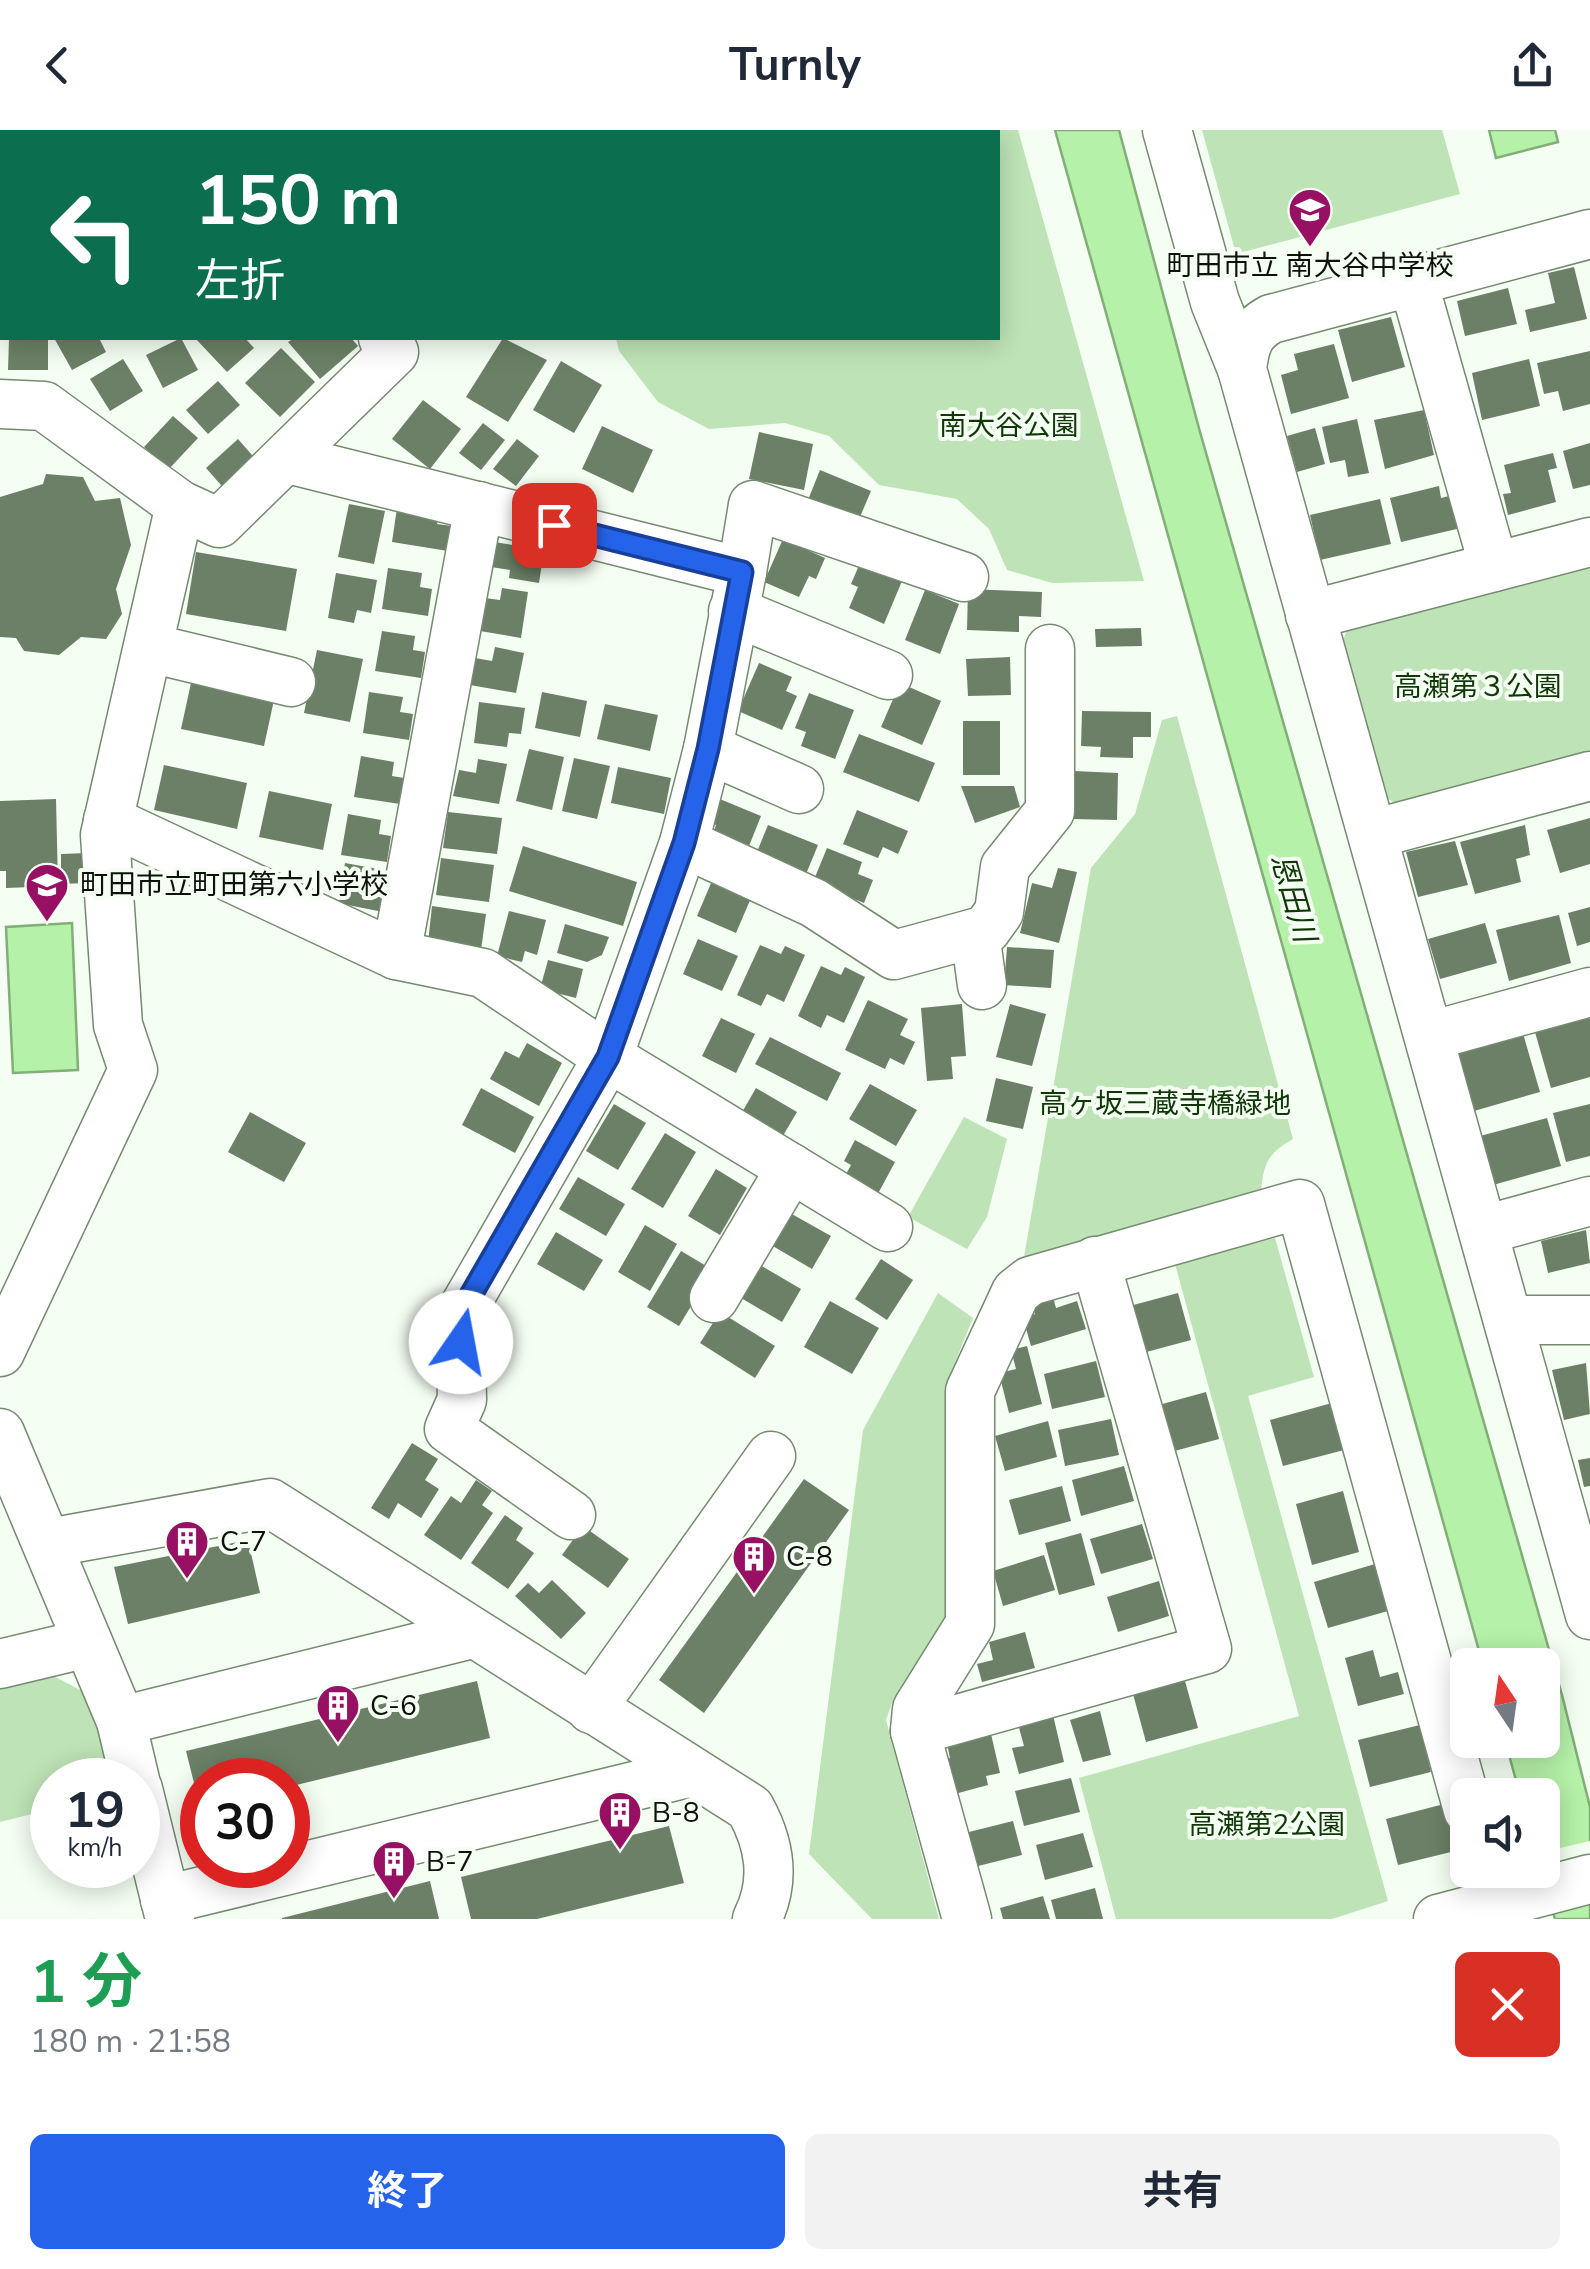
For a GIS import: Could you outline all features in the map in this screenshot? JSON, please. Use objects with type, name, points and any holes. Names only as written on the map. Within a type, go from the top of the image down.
[{"type":"street","points":[[1167,130],[1214,302],[1242,369],[1590,1615]]},
{"type":"street","points":[[1242,369],[1245,346],[1254,328],[1271,318],[1590,234]]},
{"type":"street","points":[[1413,280],[1494,567]]},
{"type":"street","points":[[0,404],[44,406],[180,505],[219,523],[394,352],[384,340]]},
{"type":"street","points":[[288,459],[478,506],[738,592],[888,675]]},
{"type":"street","points":[[0,1352],[133,1070],[118,1024],[105,835],[180,505]]},
{"type":"street","points":[[571,1515],[449,1429],[462,1400],[460,1314],[608,1057],[684,843],[708,749],[753,505],[964,577]]},
{"type":"street","points":[[396,954],[478,506]]},
{"type":"street","points":[[1310,615],[1590,542]]},
{"type":"street","points":[[150,648],[291,682]]},
{"type":"street","points":[[684,843],[814,903],[894,955],[986,930],[999,912],[1005,867],[1050,812],[1050,648]]},
{"type":"street","points":[[708,749],[799,788]]},
{"type":"street","points":[[1373,834],[1590,776]]},
{"type":"street","points":[[108,820],[396,954],[483,973],[608,1057],[888,1227]]},
{"type":"street","points":[[975,933],[982,986]]},
{"type":"street","points":[[1430,1036],[1590,992]]},
{"type":"street","points":[[714,1298],[791,1168]]},
{"type":"street","points":[[1484,1230],[1590,1201]]},
{"type":"street","points":[[967,1919],[915,1731],[917,1709],[970,1624],[970,1391],[1016,1292],[1030,1280],[1300,1204],[1459,1778]]},
{"type":"street","points":[[915,1731],[1207,1649],[1096,1262]]},
{"type":"street","points":[[1509,1320],[1590,1320]]},
{"type":"street","points":[[4,1454],[48,1543],[121,1721],[130,1758]]},
{"type":"street","points":[[591,1709],[771,1456]]},
{"type":"street","points":[[48,1543],[270,1504],[750,1808],[765,1835],[770,1868],[766,1901],[758,1919]]},
{"type":"street","points":[[121,1721],[472,1634]]},
{"type":"street","points":[[0,1664],[88,1643]]},
{"type":"street","points":[[160,1877],[168,1909],[692,1772]]},
{"type":"street","points":[[1438,1919],[1501,1897],[1590,1879]]},
{"type":"green space","name":"南大谷公園","points":[[1000,130],[1018,130],[1144,581],[1052,583],[1007,570],[989,529],[957,499],[879,485],[829,436],[785,423],[709,429],[658,402],[619,351],[616,340],[1000,340]]},
{"type":"green space","points":[[1202,130],[1442,130],[1460,194],[1236,254]]},
{"type":"green space","name":"高瀬第３公園","points":[[1590,559],[1590,756],[1402,808],[1387,798],[1343,640],[1350,622]]},
{"type":"green space","name":"高ヶ坂三蔵寺橋緑地","points":[[1177,716],[1293,1139],[1268,1161],[1261,1194],[1023,1263],[1091,868],[1135,814],[1162,720]]},
{"type":"green space","points":[[964,1117],[1007,1139],[987,1217],[967,1249],[908,1217]]},
{"type":"green space","name":"高瀬第2公園","points":[[1275,1238],[1314,1377],[1248,1396],[1388,1901],[1332,1919],[1116,1919],[1079,1778],[1299,1716],[1175,1264]]},
{"type":"green space","points":[[938,1293],[973,1318],[949,1377],[951,1612],[893,1700],[886,1720],[939,1919],[872,1919],[809,1854],[863,1430]]},
{"type":"green space","points":[[46,1672],[82,1691],[99,1722],[109,1758],[30,1758],[30,1814],[0,1822],[0,1684]]},
{"type":"water","name":"恩田川","points":[[1055,130],[1119,130],[1200,432],[1549,1648],[1478,1648]]},
{"type":"water","points":[[1489,130],[1555,130],[1558,142],[1496,158]]},
{"type":"water","points":[[72,923],[78,1070],[13,1073],[6,927]]},
{"type":"water","points":[[1560,1688],[1590,1807],[1590,1919],[1555,1919],[1546,1888],[1560,1888],[1560,1778],[1515,1778],[1510,1758],[1560,1758]]},
{"type":"pier","points":[[1590,1841],[1590,1902],[1560,1882],[1560,1848]]},
{"type":"building","points":[[1574,267],[1587,319],[1530,332],[1525,310],[1555,303],[1548,273]]},
{"type":"building","points":[[1508,288],[1517,324],[1465,336],[1457,301]]},
{"type":"building","points":[[1391,317],[1405,367],[1352,382],[1338,330]]},
{"type":"building","points":[[9,340],[48,340],[48,370],[8,370]]},
{"type":"building","points":[[55,340],[100,340],[106,352],[72,370]]},
{"type":"building","points":[[182,340],[198,370],[163,388],[146,355]]},
{"type":"building","points":[[197,340],[247,340],[254,348],[227,372]]},
{"type":"building","points":[[353,340],[358,346],[320,379],[288,342]]},
{"type":"building","points":[[502,340],[547,360],[508,422],[466,397]]},
{"type":"building","points":[[1334,344],[1349,398],[1291,414],[1281,375],[1298,370],[1294,354]]},
{"type":"building","points":[[281,348],[315,382],[280,417],[245,383]]},
{"type":"building","points":[[1590,351],[1590,404],[1563,411],[1558,391],[1544,394],[1537,363]]},
{"type":"building","points":[[123,359],[143,391],[110,411],[90,379]]},
{"type":"building","points":[[1529,359],[1540,406],[1482,420],[1472,373]]},
{"type":"building","points":[[561,361],[602,385],[574,433],[533,410]]},
{"type":"building","points":[[218,381],[240,405],[208,434],[186,410]]},
{"type":"building","points":[[423,400],[461,429],[430,469],[392,439]]},
{"type":"building","points":[[1424,410],[1434,455],[1385,469],[1374,420]]},
{"type":"building","points":[[173,416],[198,438],[168,470],[144,447]]},
{"type":"building","points":[[1357,419],[1369,473],[1348,477],[1345,460],[1330,463],[1322,427]]},
{"type":"building","points":[[483,423],[505,440],[481,470],[459,453]]},
{"type":"building","points":[[602,426],[653,450],[633,493],[582,469]]},
{"type":"building","points":[[1315,428],[1325,464],[1297,472],[1287,436]]},
{"type":"building","points":[[759,432],[813,444],[804,490],[749,479]]},
{"type":"building","points":[[238,439],[260,464],[228,493],[206,468]]},
{"type":"building","points":[[517,439],[539,456],[516,486],[493,469]]},
{"type":"building","points":[[1590,443],[1590,485],[1573,489],[1563,451]]},
{"type":"building","points":[[1553,453],[1557,468],[1548,470],[1556,502],[1508,515],[1503,494],[1511,493],[1504,465]]},
{"type":"building","points":[[820,470],[871,491],[857,524],[806,505]]},
{"type":"building","points":[[46,474],[83,477],[95,501],[120,498],[131,545],[116,589],[122,614],[106,639],[81,637],[59,655],[24,651],[16,638],[0,637],[0,497],[43,484]]},
{"type":"building","points":[[1439,486],[1441,498],[1453,495],[1461,528],[1401,542],[1390,498]]},
{"type":"building","points":[[1380,499],[1391,544],[1320,560],[1310,515]]},
{"type":"building","points":[[349,504],[385,511],[374,564],[338,557]]},
{"type":"building","points":[[397,508],[439,515],[437,524],[452,526],[448,551],[392,542]]},
{"type":"building","points":[[783,539],[825,558],[816,579],[809,576],[799,597],[764,582]]},
{"type":"building","points":[[494,542],[544,550],[539,583],[509,578],[510,570],[491,567]]},
{"type":"building","points":[[196,552],[297,569],[286,631],[186,614]]},
{"type":"building","points":[[860,563],[902,581],[884,624],[849,608],[858,587],[851,584]]},
{"type":"building","points":[[388,568],[422,573],[420,587],[432,589],[428,616],[382,609]]},
{"type":"building","points":[[336,573],[377,580],[371,613],[357,610],[354,623],[328,618]]},
{"type":"building","points":[[502,588],[528,592],[521,638],[480,631],[485,598],[500,600]]},
{"type":"building","points":[[968,589],[1042,592],[1041,617],[1019,616],[1019,632],[967,630]]},
{"type":"building","points":[[925,590],[959,604],[940,654],[905,640]]},
{"type":"building","points":[[1141,628],[1142,646],[1096,647],[1095,629]]},
{"type":"building","points":[[382,631],[415,636],[413,650],[425,652],[421,678],[375,671]]},
{"type":"building","points":[[495,647],[524,653],[516,693],[470,685],[475,658],[492,661]]},
{"type":"building","points":[[317,650],[363,659],[350,722],[304,713]]},
{"type":"building","points":[[1010,657],[1011,695],[968,696],[966,659]]},
{"type":"building","points":[[759,663],[792,677],[786,691],[797,696],[782,730],[738,711]]},
{"type":"building","points":[[191,683],[274,700],[264,746],[181,729]]},
{"type":"building","points":[[900,683],[941,701],[922,745],[881,727]]},
{"type":"building","points":[[369,692],[403,697],[400,712],[413,714],[409,740],[363,733]]},
{"type":"building","points":[[542,692],[587,701],[580,737],[535,728]]},
{"type":"building","points":[[809,693],[854,710],[835,759],[801,746],[806,732],[795,728]]},
{"type":"building","points":[[479,702],[525,708],[521,734],[509,733],[507,747],[474,743]]},
{"type":"building","points":[[605,704],[658,715],[650,751],[597,739]]},
{"type":"building","points":[[1082,711],[1151,712],[1151,737],[1133,737],[1133,758],[1100,757],[1101,747],[1081,746]]},
{"type":"building","points":[[963,721],[1000,721],[1000,775],[963,775]]},
{"type":"building","points":[[859,734],[935,763],[919,802],[843,772]]},
{"type":"building","points":[[529,749],[564,757],[552,810],[516,801]]},
{"type":"building","points":[[361,756],[394,762],[392,776],[404,778],[400,804],[354,797]]},
{"type":"building","points":[[574,758],[610,766],[597,819],[562,811]]},
{"type":"building","points":[[478,759],[507,764],[499,804],[453,796],[459,770],[476,773]]},
{"type":"building","points":[[164,765],[247,783],[237,829],[154,810]]},
{"type":"building","points":[[618,767],[671,778],[664,814],[611,803]]},
{"type":"building","points":[[1074,771],[1118,773],[1117,820],[1072,819]]},
{"type":"building","points":[[961,786],[1014,786],[1020,807],[975,823]]},
{"type":"building","points":[[269,791],[332,804],[323,850],[259,837]]},
{"type":"building","points":[[710,795],[761,816],[747,851],[712,836],[716,825],[701,818]]},
{"type":"building","points":[[56,799],[58,886],[6,888],[6,871],[0,871],[0,801]]},
{"type":"building","points":[[857,810],[908,831],[898,854],[883,847],[878,858],[843,844]]},
{"type":"building","points":[[448,812],[502,818],[497,854],[443,848]]},
{"type":"building","points":[[348,814],[381,820],[379,834],[391,836],[387,862],[341,855]]},
{"type":"building","points":[[1590,818],[1590,864],[1560,873],[1547,830]]},
{"type":"building","points":[[768,825],[818,845],[804,879],[754,859]]},
{"type":"building","points":[[1525,825],[1530,855],[1516,859],[1521,882],[1475,894],[1460,842]]},
{"type":"building","points":[[1455,841],[1468,885],[1418,897],[1406,852]]},
{"type":"building","points":[[523,846],[637,882],[623,926],[509,891]]},
{"type":"building","points":[[827,848],[862,862],[858,874],[873,880],[864,903],[813,882]]},
{"type":"building","points":[[87,853],[87,883],[61,884],[61,854]]},
{"type":"building","points":[[441,858],[494,865],[489,902],[436,895]]},
{"type":"building","points":[[345,863],[378,869],[376,884],[388,886],[383,912],[338,903]]},
{"type":"building","points":[[1058,868],[1077,872],[1059,943],[1020,933],[1032,883],[1052,888]]},
{"type":"building","points":[[712,881],[751,898],[736,933],[697,916]]},
{"type":"building","points":[[432,906],[486,914],[481,950],[428,943]]},
{"type":"building","points":[[1590,907],[1590,942],[1577,946],[1568,913]]},
{"type":"building","points":[[509,911],[546,920],[537,955],[525,951],[522,962],[497,956]]},
{"type":"building","points":[[1559,915],[1571,963],[1509,981],[1496,930]]},
{"type":"building","points":[[1485,923],[1497,963],[1440,979],[1428,939]]},
{"type":"building","points":[[565,924],[609,937],[602,955],[587,962],[557,953]]},
{"type":"building","points":[[698,939],[738,956],[722,991],[683,974]]},
{"type":"building","points":[[760,945],[781,954],[785,946],[805,955],[784,1002],[767,994],[761,1006],[737,995]]},
{"type":"building","points":[[1007,947],[1054,950],[1051,988],[1004,985]]},
{"type":"building","points":[[548,960],[583,969],[576,998],[540,989]]},
{"type":"building","points":[[821,966],[841,975],[845,967],[865,977],[844,1023],[827,1015],[821,1028],[798,1016]]},
{"type":"building","points":[[868,1000],[908,1019],[900,1035],[915,1042],[904,1065],[890,1058],[885,1069],[845,1050]]},
{"type":"building","points":[[962,1004],[966,1056],[951,1057],[953,1079],[927,1081],[921,1008]]},
{"type":"building","points":[[1010,1004],[1046,1014],[1032,1066],[996,1057]]},
{"type":"building","points":[[1590,1009],[1590,1077],[1551,1088],[1533,1025]]},
{"type":"building","points":[[721,1018],[755,1034],[736,1073],[702,1056]]},
{"type":"building","points":[[1522,1030],[1540,1092],[1474,1111],[1456,1049]]},
{"type":"building","points":[[770,1037],[841,1073],[827,1101],[755,1064]]},
{"type":"building","points":[[527,1043],[562,1063],[539,1106],[490,1079],[505,1051],[519,1058]]},
{"type":"building","points":[[996,1078],[1033,1087],[1023,1129],[986,1121]]},
{"type":"building","points":[[870,1084],[917,1110],[896,1146],[849,1119]]},
{"type":"building","points":[[481,1088],[534,1117],[515,1153],[462,1125]]},
{"type":"building","points":[[756,1088],[797,1112],[778,1144],[737,1121]]},
{"type":"building","points":[[614,1104],[646,1123],[618,1170],[586,1151]]},
{"type":"building","points":[[1590,1104],[1590,1156],[1566,1162],[1553,1113]]},
{"type":"building","points":[[250,1112],[306,1143],[284,1182],[228,1152]]},
{"type":"building","points":[[1547,1118],[1561,1166],[1493,1185],[1480,1136]]},
{"type":"building","points":[[665,1133],[696,1152],[663,1208],[631,1189]]},
{"type":"building","points":[[855,1140],[895,1162],[873,1203],[840,1185],[851,1165],[844,1161]]},
{"type":"building","points":[[716,1169],[747,1188],[720,1235],[688,1216]]},
{"type":"building","points":[[578,1177],[625,1204],[606,1236],[559,1209]]},
{"type":"building","points":[[790,1213],[831,1236],[812,1269],[771,1245]]},
{"type":"building","points":[[645,1225],[677,1244],[650,1291],[618,1272]]},
{"type":"building","points":[[1586,1230],[1590,1263],[1548,1273],[1541,1241]]},
{"type":"building","points":[[556,1232],[603,1260],[584,1291],[537,1264]]},
{"type":"building","points":[[681,1251],[713,1270],[679,1326],[647,1307]]},
{"type":"building","points":[[881,1259],[913,1280],[887,1320],[855,1299]]},
{"type":"building","points":[[760,1265],[801,1289],[782,1322],[741,1298]]},
{"type":"building","points":[[1178,1293],[1191,1340],[1139,1354],[1126,1307]]},
{"type":"building","points":[[1053,1297],[1056,1308],[1077,1301],[1086,1329],[1031,1346],[1023,1318],[1035,1314],[1032,1304]]},
{"type":"building","points":[[830,1301],[879,1328],[852,1374],[804,1347]]},
{"type":"building","points":[[720,1312],[775,1346],[755,1378],[700,1343]]},
{"type":"building","points":[[1027,1346],[1042,1404],[1009,1413],[999,1373],[1016,1369],[1011,1350]]},
{"type":"building","points":[[1096,1361],[1105,1397],[1052,1409],[1044,1374]]},
{"type":"building","points":[[1586,1363],[1590,1414],[1564,1420],[1552,1370]]},
{"type":"building","points":[[1206,1392],[1219,1439],[1167,1453],[1155,1406]]},
{"type":"building","points":[[1332,1403],[1344,1450],[1283,1466],[1270,1420]]},
{"type":"building","points":[[1111,1419],[1119,1455],[1065,1466],[1058,1430]]},
{"type":"building","points":[[1048,1421],[1057,1457],[1005,1471],[995,1436]]},
{"type":"building","points":[[412,1443],[438,1459],[425,1480],[439,1489],[421,1518],[398,1503],[389,1519],[371,1508]]},
{"type":"building","points":[[1590,1458],[1590,1486],[1584,1487],[1578,1460]]},
{"type":"building","points":[[1124,1466],[1134,1501],[1081,1516],[1072,1480]]},
{"type":"building","name":"C-8","points":[[804,1479],[849,1510],[704,1713],[659,1680]]},
{"type":"building","points":[[476,1480],[492,1491],[482,1505],[493,1513],[461,1560],[424,1535],[451,1496],[461,1503]]},
{"type":"building","points":[[1062,1486],[1071,1521],[1019,1535],[1009,1500]]},
{"type":"building","points":[[1343,1491],[1359,1552],[1312,1565],[1296,1504]]},
{"type":"building","points":[[505,1515],[523,1528],[516,1540],[534,1553],[508,1589],[471,1563]]},
{"type":"building","points":[[1142,1524],[1153,1559],[1101,1574],[1090,1539]]},
{"type":"building","points":[[583,1526],[629,1559],[608,1588],[562,1555]]},
{"type":"building","points":[[1081,1533],[1095,1585],[1059,1595],[1045,1543]]},
{"type":"building","name":"C-7","points":[[248,1540],[260,1593],[128,1624],[114,1567]]},
{"type":"building","points":[[1044,1555],[1055,1590],[1003,1606],[993,1571]]},
{"type":"building","points":[[1375,1564],[1388,1611],[1328,1628],[1314,1582]]},
{"type":"building","points":[[552,1580],[586,1613],[561,1639],[515,1596],[528,1583],[539,1593]]},
{"type":"building","points":[[1159,1581],[1169,1616],[1118,1632],[1107,1597]]},
{"type":"building","points":[[1025,1632],[1035,1668],[982,1682],[977,1664],[993,1660],[989,1642]]},
{"type":"building","points":[[1373,1650],[1380,1677],[1398,1672],[1404,1694],[1358,1706],[1345,1658]]},
{"type":"building","name":"C-6","points":[[477,1681],[490,1738],[310,1782],[310,1758],[188,1758],[186,1751]]},
{"type":"building","points":[[1185,1681],[1198,1728],[1146,1742],[1133,1694]]},
{"type":"building","points":[[1100,1711],[1111,1755],[1083,1762],[1070,1720]]},
{"type":"building","points":[[1053,1715],[1064,1762],[1019,1774],[1012,1748],[1024,1746],[1018,1724]]},
{"type":"building","points":[[1420,1725],[1431,1772],[1370,1787],[1358,1740]]},
{"type":"building","points":[[991,1734],[1000,1773],[986,1776],[988,1785],[951,1795],[943,1760],[950,1758],[947,1744]]},
{"type":"building","points":[[1071,1778],[1080,1812],[1024,1826],[1015,1791]]},
{"type":"building","points":[[1448,1803],[1450,1852],[1398,1865],[1386,1819]]},
{"type":"building","points":[[1013,1821],[1022,1855],[974,1867],[965,1833]]},
{"type":"building","name":"B-8","points":[[669,1826],[684,1883],[537,1919],[471,1919],[461,1877]]},
{"type":"building","points":[[1083,1833],[1093,1867],[1045,1880],[1036,1845]]},
{"type":"building","name":"B-7","points":[[430,1881],[439,1919],[282,1919],[282,1918]]},
{"type":"building","points":[[1095,1888],[1103,1919],[1056,1919],[1051,1900]]},
{"type":"building","points":[[1043,1896],[1050,1919],[1003,1919],[1000,1908]]},
{"type":"place","name":"町田市立 南大谷中学校","points":[[1310,248]]},
{"type":"place","name":"町田市立町田第六小学校","points":[[47,923]]},
{"type":"place","name":"C-7","points":[[187,1580]]},
{"type":"place","name":"C-8","points":[[754,1595]]},
{"type":"place","name":"C-6","points":[[338,1744]]},
{"type":"place","name":"B-8","points":[[620,1851]]},
{"type":"place","name":"B-7","points":[[394,1900]]},
{"type":"route","points":[[461,1342],[460,1314],[608,1057],[684,843],[708,749],[742,572],[554,525]]}]
